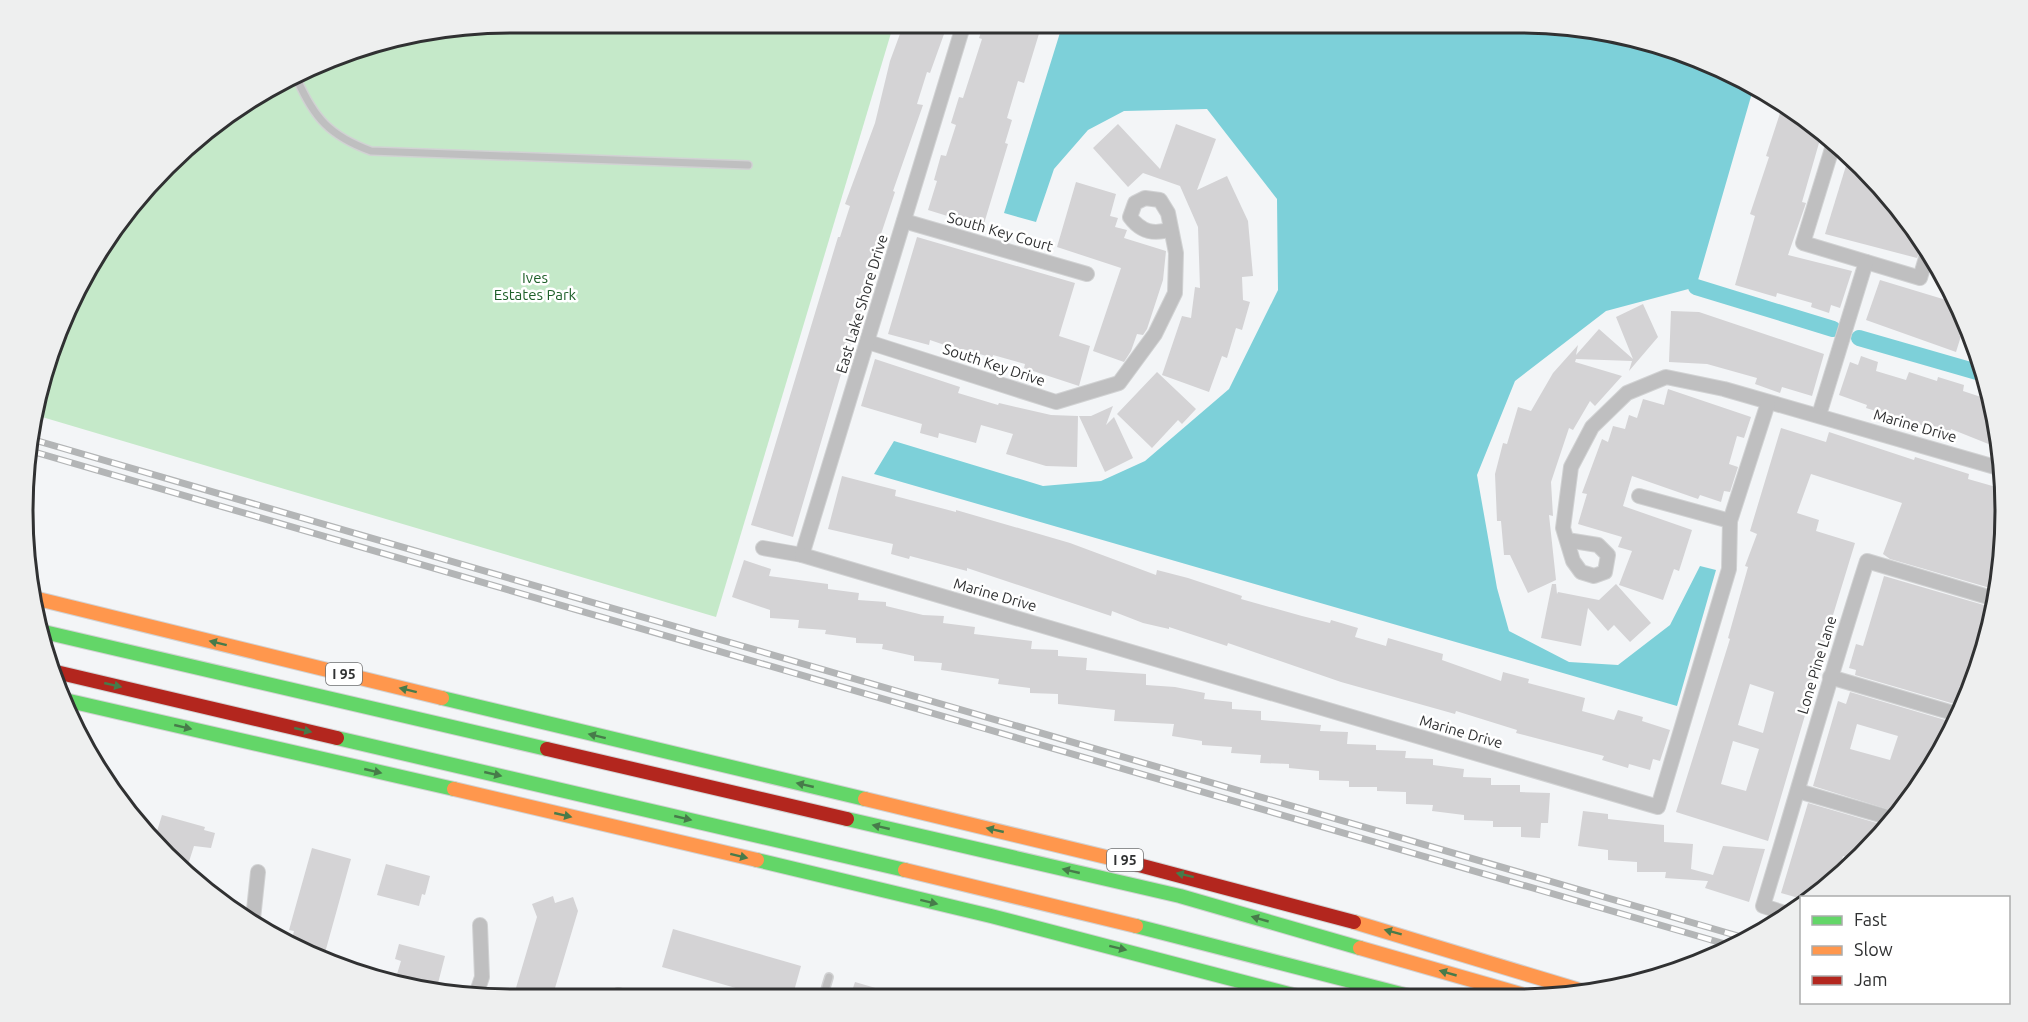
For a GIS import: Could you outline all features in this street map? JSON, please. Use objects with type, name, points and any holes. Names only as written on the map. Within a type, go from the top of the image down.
[{"type":"highway","name":"I 95","points":[[41,600],[654,750],[1189,875],[1461,950],[1568,986]]},
{"type":"highway","points":[[49,633],[1180,896],[1503,989]]},
{"type":"highway","points":[[61,673],[1045,903],[1382,989]]},
{"type":"highway","points":[[73,702],[642,833],[1145,955],[1272,989]]},
{"type":"street","name":"East Lake Shore Drive","points":[[802,555],[961,33]]},
{"type":"street","points":[[1831,151],[1803,243],[1920,278],[1925,262]]},
{"type":"street","name":"South Key Court","points":[[904,221],[1087,274]]},
{"type":"street","name":"South Key Drive","points":[[868,342],[1056,402],[1119,383],[1155,334],[1175,293],[1176,253],[1171,229]]},
{"type":"street","points":[[1819,416],[1866,262]]},
{"type":"street","points":[[1566,540],[1563,528],[1571,467],[1592,427],[1627,393],[1666,377],[1724,389],[1768,403]]},
{"type":"street","name":"Marine Drive","points":[[802,555],[1658,807],[1728,569],[1730,521],[1768,403],[1993,466]]},
{"type":"street","points":[[1639,496],[1730,521]]},
{"type":"street","points":[[763,548],[802,555]]},
{"type":"street","name":"Lone Pine Lane","points":[[1778,911],[1763,906],[1830,677],[1867,561],[1987,597]]},
{"type":"street","points":[[1830,677],[1951,712]]},
{"type":"street","points":[[1798,792],[1884,816]]},
{"type":"street","points":[[254,913],[258,872]]},
{"type":"street","points":[[478,988],[482,977],[480,925]]},
{"type":"lane","points":[[299,83],[316,117],[350,143],[371,151],[748,165]]},
{"type":"lane","points":[[826,989],[829,977]]},
{"type":"green space","name":"Ives Estates Park","points":[[891,33],[716,617],[42,417],[58,357],[82,300],[97,272],[132,220],[173,173],[196,152],[220,132],[272,97],[328,69],[357,58],[418,42],[480,34]]},
{"type":"water","points":[[1060,33],[1548,34],[1610,42],[1641,49],[1700,69],[1752,95],[1696,287],[1606,311],[1515,381],[1477,475],[1497,588],[1509,631],[1569,662],[1618,665],[1670,625],[1700,566],[1716,570],[1677,706],[874,474],[894,441],[1043,486],[1101,481],[1145,461],[1229,389],[1278,290],[1277,199],[1207,109],[1124,111],[1088,130],[1054,169],[1036,222],[1004,213]]},
{"type":"building","points":[[900,33],[944,33],[930,73],[927,72],[917,104],[923,105],[893,191],[895,192],[880,237],[879,249],[860,306],[863,307],[793,537],[751,525],[838,237],[840,237],[850,206],[845,204],[875,123],[890,61]]},
{"type":"building","points":[[981,33],[1039,33],[1024,83],[1018,81],[1007,118],[1012,120],[1005,143],[1008,144],[983,227],[928,210],[937,181],[934,180],[941,155],[946,156],[956,125],[951,123],[959,97],[963,98],[982,39],[979,38]]},
{"type":"building","points":[[1780,112],[1822,144],[1819,143],[1802,202],[1806,203],[1788,255],[1852,271],[1840,308],[1831,305],[1829,313],[1811,307],[1812,303],[1777,293],[1776,297],[1735,285],[1755,216],[1750,214],[1769,157],[1766,156]]},
{"type":"building","points":[[1118,124],[1160,169],[1176,124],[1216,139],[1197,190],[1227,176],[1248,221],[1253,276],[1242,277],[1243,300],[1250,302],[1242,330],[1236,328],[1227,358],[1222,356],[1209,392],[1162,375],[1182,316],[1191,318],[1195,287],[1200,288],[1198,227],[1180,186],[1143,173],[1128,187],[1093,148]]},
{"type":"building","points":[[1846,165],[1896,220],[1919,253],[1917,258],[1825,234]]},
{"type":"building","points":[[1076,182],[1116,194],[1110,216],[1118,218],[1115,227],[1127,230],[1124,238],[1166,251],[1163,280],[1147,329],[1143,335],[1137,334],[1124,362],[1093,351],[1121,268],[1057,247]]},
{"type":"building","points":[[917,237],[1075,283],[1059,336],[1090,346],[1079,386],[1024,368],[1025,364],[993,355],[993,358],[930,340],[929,345],[888,334]]},
{"type":"building","points":[[1880,280],[1946,300],[1961,334],[1956,352],[1866,320]]},
{"type":"building","points":[[1643,304],[1658,337],[1629,371],[1632,361],[1576,359],[1575,362],[1622,376],[1595,406],[1590,401],[1573,430],[1569,428],[1551,482],[1553,516],[1549,515],[1556,580],[1528,593],[1510,555],[1504,555],[1501,521],[1497,521],[1495,474],[1503,443],[1507,444],[1518,407],[1531,411],[1553,373],[1578,345],[1576,355],[1599,329],[1633,359],[1616,317]]},
{"type":"building","points":[[1671,311],[1699,312],[1824,354],[1812,396],[1782,387],[1780,393],[1755,384],[1757,378],[1707,364],[1669,362]]},
{"type":"building","points":[[1861,356],[1878,362],[1876,371],[1906,380],[1909,372],[1937,381],[1938,377],[1964,385],[1963,391],[1981,397],[1990,445],[1951,429],[1950,434],[1866,408],[1867,405],[1839,395],[1850,362],[1858,365]]},
{"type":"building","points":[[875,359],[960,387],[958,393],[998,405],[999,403],[1051,415],[1078,416],[1077,467],[1046,466],[1006,454],[1013,434],[981,425],[976,443],[939,433],[938,438],[920,433],[922,424],[861,406]]},
{"type":"building","points":[[1157,372],[1196,409],[1182,424],[1178,420],[1152,448],[1117,414]]},
{"type":"building","points":[[1668,389],[1751,417],[1744,438],[1737,436],[1729,464],[1738,467],[1730,492],[1724,491],[1721,502],[1700,495],[1698,499],[1632,476],[1623,506],[1692,530],[1679,571],[1674,569],[1663,600],[1619,585],[1632,551],[1618,547],[1622,537],[1578,524],[1587,494],[1582,493],[1602,439],[1608,442],[1613,426],[1625,429],[1629,415],[1637,418],[1643,399],[1664,405]]},
{"type":"building","points":[[1113,406],[1106,425],[1114,417],[1133,458],[1105,472],[1079,416],[1091,416]]},
{"type":"building","points":[[1781,428],[1826,442],[1829,432],[1914,460],[1915,457],[1969,474],[1968,479],[1994,486],[1994,542],[1989,588],[1890,559],[1883,554],[1902,503],[1811,474],[1797,513],[1819,520],[1816,531],[1855,543],[1811,687],[1813,688],[1768,841],[1676,812],[1730,639],[1728,638],[1748,567],[1745,566],[1757,534],[1750,531]],"holes":[[[1750,684],[1774,692],[1763,733],[1738,725]],[[1733,741],[1759,749],[1746,791],[1721,784]]]},
{"type":"building","points":[[842,476],[896,490],[895,496],[956,512],[956,510],[1070,543],[1156,575],[1157,570],[1188,578],[1242,596],[1241,599],[1330,623],[1331,620],[1358,628],[1355,637],[1386,646],[1388,638],[1443,654],[1442,660],[1501,681],[1503,672],[1529,679],[1528,683],[1585,698],[1582,711],[1614,720],[1618,710],[1643,717],[1642,721],[1670,730],[1660,761],[1653,759],[1650,770],[1629,764],[1628,768],[1602,760],[1604,756],[1516,733],[1517,730],[1456,711],[1455,714],[1341,682],[1228,643],[1227,646],[1169,627],[1169,629],[1143,623],[1112,611],[1111,616],[967,568],[967,571],[910,556],[909,559],[891,554],[893,544],[828,529]]},
{"type":"building","points":[[744,560],[771,569],[769,576],[828,584],[828,589],[859,593],[858,600],[886,602],[886,606],[923,615],[944,616],[943,623],[975,627],[974,634],[1032,641],[1031,649],[1058,650],[1058,656],[1087,658],[1086,670],[1146,674],[1146,685],[1175,687],[1205,693],[1204,699],[1232,702],[1232,709],[1261,711],[1261,720],[1321,725],[1320,731],[1348,732],[1347,744],[1376,745],[1376,750],[1406,751],[1405,758],[1433,759],[1433,765],[1464,769],[1463,777],[1491,778],[1491,785],[1520,785],[1520,792],[1550,793],[1548,823],[1541,823],[1540,838],[1521,837],[1521,827],[1493,827],[1493,821],[1464,820],[1464,815],[1432,811],[1433,805],[1406,804],[1406,792],[1377,791],[1377,787],[1349,787],[1349,781],[1319,780],[1319,771],[1289,768],[1289,764],[1260,763],[1261,755],[1231,753],[1232,747],[1202,745],[1202,741],[1172,736],[1174,724],[1114,721],[1115,710],[1058,704],[1058,694],[1030,693],[1030,688],[998,684],[999,679],[941,670],[942,663],[914,661],[914,656],[882,649],[883,644],[856,643],[856,638],[825,634],[826,630],[798,628],[799,620],[770,618],[770,610],[732,597]]},
{"type":"building","points":[[1884,576],[1986,606],[1970,665],[1954,704],[1855,675],[1856,670],[1849,668],[1856,644],[1863,646]]},
{"type":"building","points":[[1552,584],[1556,584],[1557,594],[1558,592],[1599,600],[1616,584],[1651,623],[1630,642],[1614,625],[1608,631],[1588,608],[1581,646],[1541,638]]},
{"type":"building","points":[[1850,692],[1947,720],[1914,777],[1890,810],[1813,786],[1838,701],[1846,704]],"holes":[[[1857,724],[1898,736],[1890,760],[1850,749]]]},
{"type":"building","points":[[1808,803],[1878,823],[1855,849],[1846,857],[1843,856],[1841,862],[1798,897],[1781,893]]},
{"type":"building","points":[[1583,811],[1608,814],[1608,819],[1664,825],[1664,842],[1693,844],[1691,869],[1713,875],[1723,846],[1765,849],[1749,902],[1705,888],[1708,881],[1665,878],[1666,872],[1637,872],[1637,862],[1608,860],[1608,850],[1578,846]]},
{"type":"building","points":[[162,815],[205,827],[204,830],[215,833],[211,848],[194,846],[189,863],[157,831]]},
{"type":"building","points":[[312,848],[351,859],[325,952],[293,936],[294,931],[289,930]]},
{"type":"building","points":[[386,864],[430,876],[425,895],[422,894],[419,906],[377,895]]},
{"type":"building","points":[[553,896],[555,903],[573,897],[578,911],[555,989],[516,989],[537,917],[532,904]]},
{"type":"building","points":[[673,929],[801,966],[795,989],[739,989],[662,967]]},
{"type":"building","points":[[399,944],[445,956],[438,983],[397,975],[401,961],[395,959]]},
{"type":"building","points":[[855,982],[879,989],[853,989]]},
{"type":"waterway","points":[[1696,287],[1833,329]]},
{"type":"waterway","points":[[1859,338],[1974,371]]},
{"type":"railway","points":[[38,441],[1736,935]]},
{"type":"railway","points":[[37,453],[1722,943]]},
{"type":"traffic: fast","points":[[49,633],[547,749]]},
{"type":"traffic: fast","points":[[442,698],[865,799]]},
{"type":"traffic: fast","points":[[73,702],[454,789]]},
{"type":"traffic: fast","points":[[337,738],[905,870]]},
{"type":"traffic: fast","points":[[847,819],[1180,896],[1360,948]]},
{"type":"traffic: fast","points":[[757,860],[991,916],[1270,989]]},
{"type":"traffic: fast","points":[[1136,926],[1382,989]]},
{"type":"traffic: slow","points":[[41,600],[442,698]]},
{"type":"traffic: slow","points":[[454,789],[757,860]]},
{"type":"traffic: slow","points":[[865,799],[1135,864]]},
{"type":"traffic: slow","points":[[905,870],[1136,926]]},
{"type":"traffic: slow","points":[[1354,922],[1567,986]]},
{"type":"traffic: slow","points":[[1360,948],[1503,989]]},
{"type":"traffic: jam","points":[[61,673],[337,738]]},
{"type":"traffic: jam","points":[[547,749],[847,819]]},
{"type":"traffic: jam","points":[[1135,864],[1354,922]]}]
